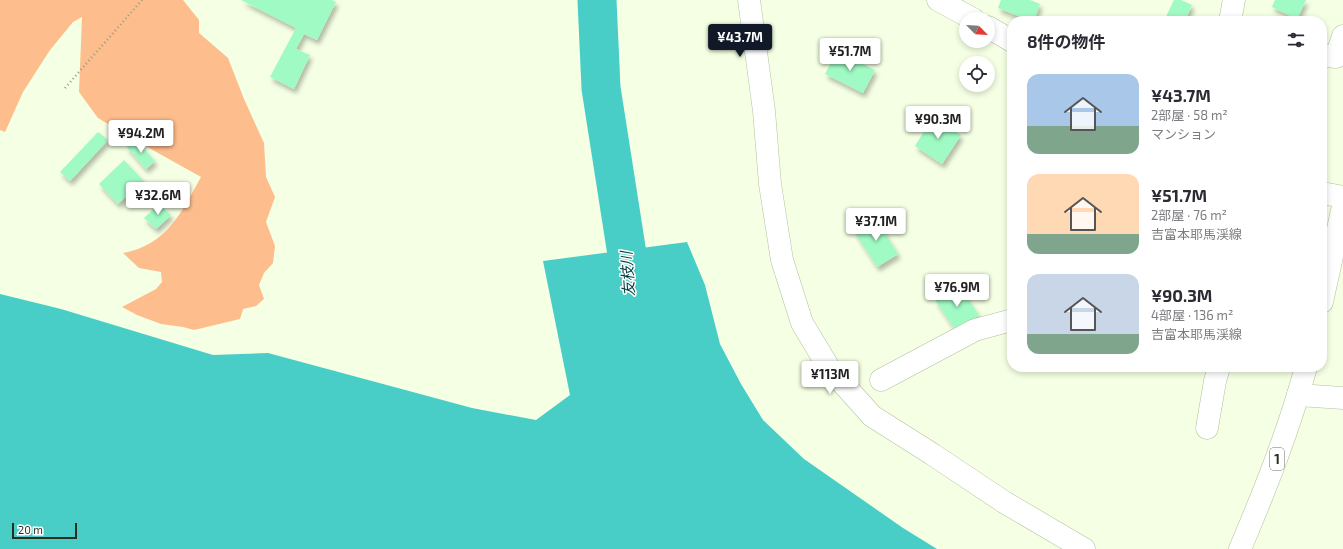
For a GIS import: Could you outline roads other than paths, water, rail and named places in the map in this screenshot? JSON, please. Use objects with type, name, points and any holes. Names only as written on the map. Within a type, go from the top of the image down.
[{"type":"street","points":[[750,0],[764,111],[770,184],[782,260],[802,323],[829,368],[872,416],[1004,502],[1084,549]]},
{"type":"street","points":[[938,0],[960,12]]},
{"type":"street","points":[[995,31],[1007,38]]},
{"type":"street","points":[[1327,56],[1336,57],[1343,36]]},
{"type":"street","points":[[1327,193],[1343,197]]},
{"type":"street","points":[[1327,279],[1343,206]]},
{"type":"street","points":[[881,380],[975,330],[1007,321]]},
{"type":"street","points":[[1207,428],[1217,372]]},
{"type":"street","name":"1","points":[[1240,549],[1275,464],[1305,372]]},
{"type":"street","points":[[1298,395],[1343,398]]},
{"type":"water","points":[[687,242],[705,285],[720,344],[741,384],[763,420],[804,459],[903,528],[937,549],[0,549],[0,294],[61,309],[213,355],[268,353],[472,408],[536,420],[570,395],[543,261]]},
{"type":"waterway","name":"友枝川","points":[[597,0],[601,88],[627,254],[630,304]]}]
